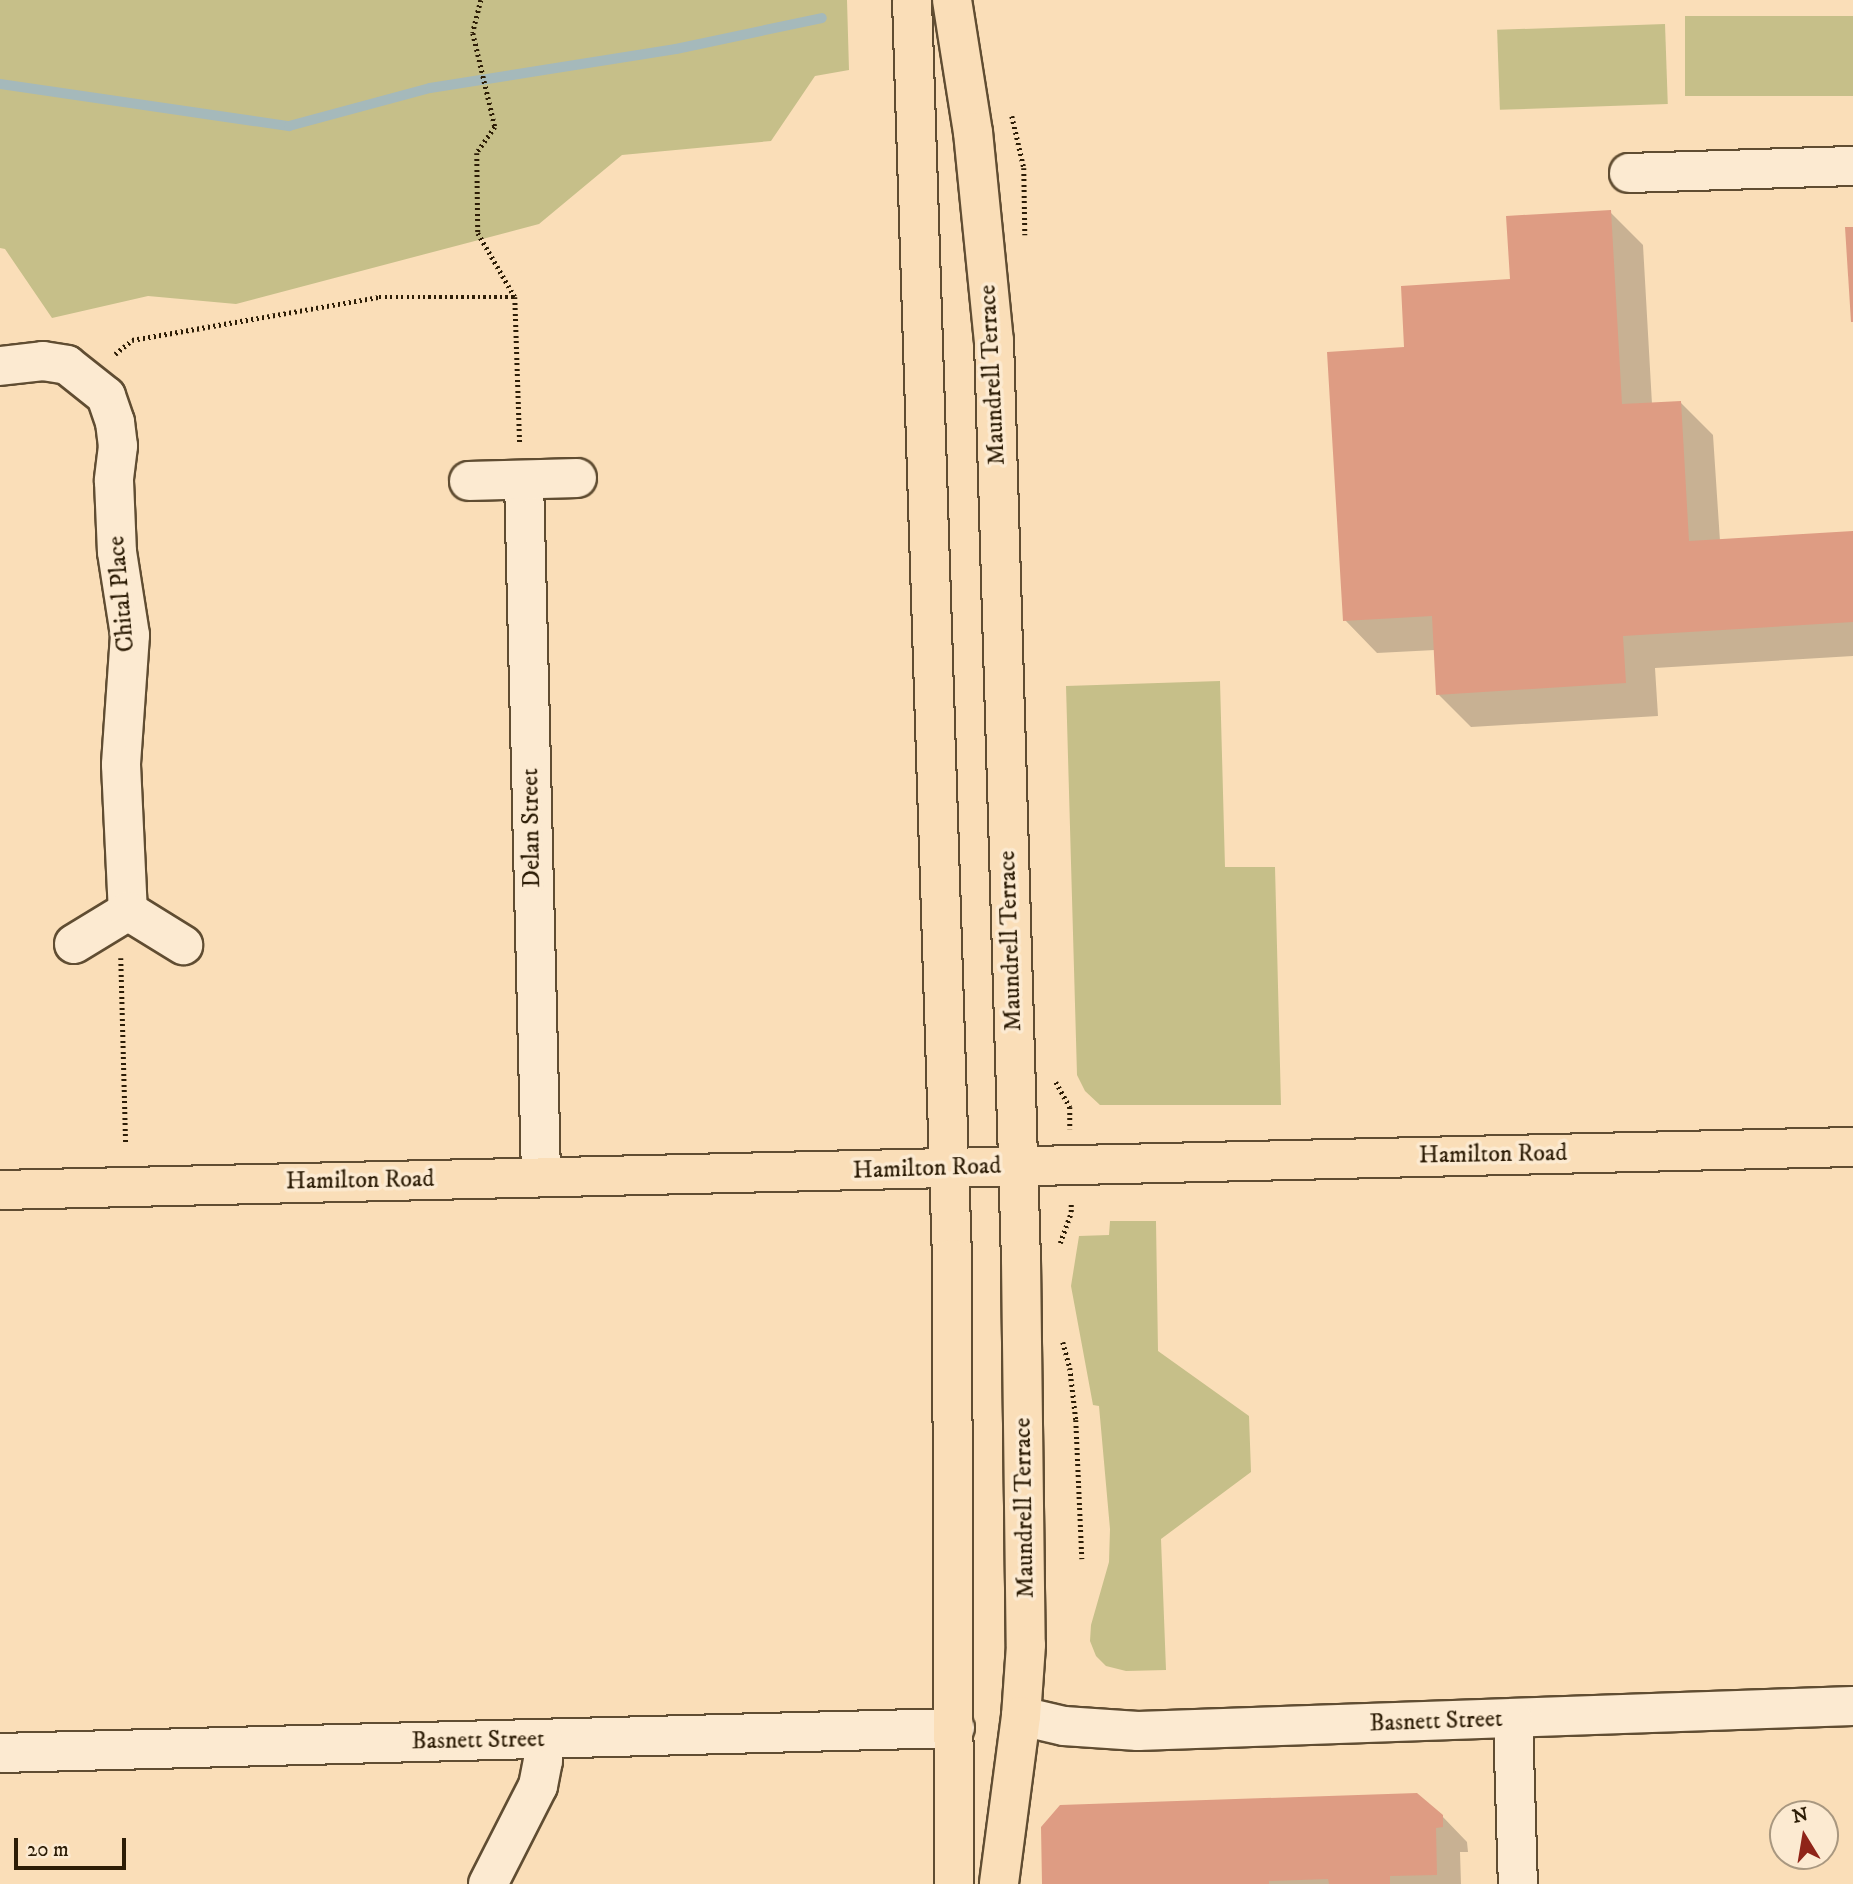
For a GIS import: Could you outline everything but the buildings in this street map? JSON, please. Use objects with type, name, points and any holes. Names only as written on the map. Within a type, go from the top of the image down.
[{"type":"main road","points":[[912,0],[949,1168],[956,1728],[954,1884]]},
{"type":"main road","name":"Maundrell Terrace","points":[[952,0],[973,132],[994,341],[1018,1166],[1027,1528],[1026,1645],[1021,1716],[999,1884]]},
{"type":"main road","name":"Hamilton Road","points":[[0,1189],[1853,1147]]},
{"type":"street","points":[[1629,173],[1853,166]]},
{"type":"street","name":"Chital Place","points":[[0,366],[43,361],[67,365],[87,378],[106,396],[115,422],[118,446],[114,481],[117,552],[130,635],[121,765],[128,911]]},
{"type":"street","points":[[469,481],[577,478]]},
{"type":"street","name":"Delan Street","points":[[524,480],[541,1177]]},
{"type":"street","points":[[74,944],[128,911],[183,945]]},
{"type":"street","name":"Basnett Street","points":[[1021,1716],[1064,1726],[1138,1731],[1853,1706]]},
{"type":"street","points":[[1513,1718],[1518,1884]]},
{"type":"street","name":"Basnett Street","points":[[0,1753],[956,1728]]},
{"type":"street","points":[[488,1884],[538,1786],[543,1761],[543,1740]]},
{"type":"path","points":[[481,0],[473,33],[495,127],[477,153],[478,233],[515,297],[524,480]]},
{"type":"path","points":[[87,378],[132,340],[379,297],[515,297]]},
{"type":"path","points":[[126,1143],[120,969],[128,911]]},
{"type":"path","points":[[1058,1247],[1071,1212]]},
{"type":"path","points":[[1060,1333],[1070,1368],[1076,1420],[1082,1559]]},
{"type":"shaded area","points":[[0,0],[847,0],[849,70],[815,76],[771,141],[622,155],[539,224],[236,304],[148,296],[52,318],[5,249],[0,248]]},
{"type":"shaded area","points":[[1685,16],[1853,16],[1853,96],[1685,96]]},
{"type":"shaded area","points":[[1665,24],[1668,104],[1500,110],[1497,30]]},
{"type":"shaded area","points":[[1220,681],[1225,867],[1275,867],[1281,1105],[1100,1105],[1085,1091],[1077,1075],[1066,686]]},
{"type":"shaded area","points":[[1110,1221],[1156,1221],[1158,1351],[1249,1416],[1251,1472],[1161,1539],[1166,1670],[1126,1671],[1106,1666],[1096,1656],[1090,1641],[1091,1625],[1109,1562],[1110,1529],[1099,1406],[1093,1405],[1071,1286],[1079,1236],[1109,1235]]},
{"type":"waterway","points":[[0,84],[289,126],[430,88],[676,49],[822,18]]}]
